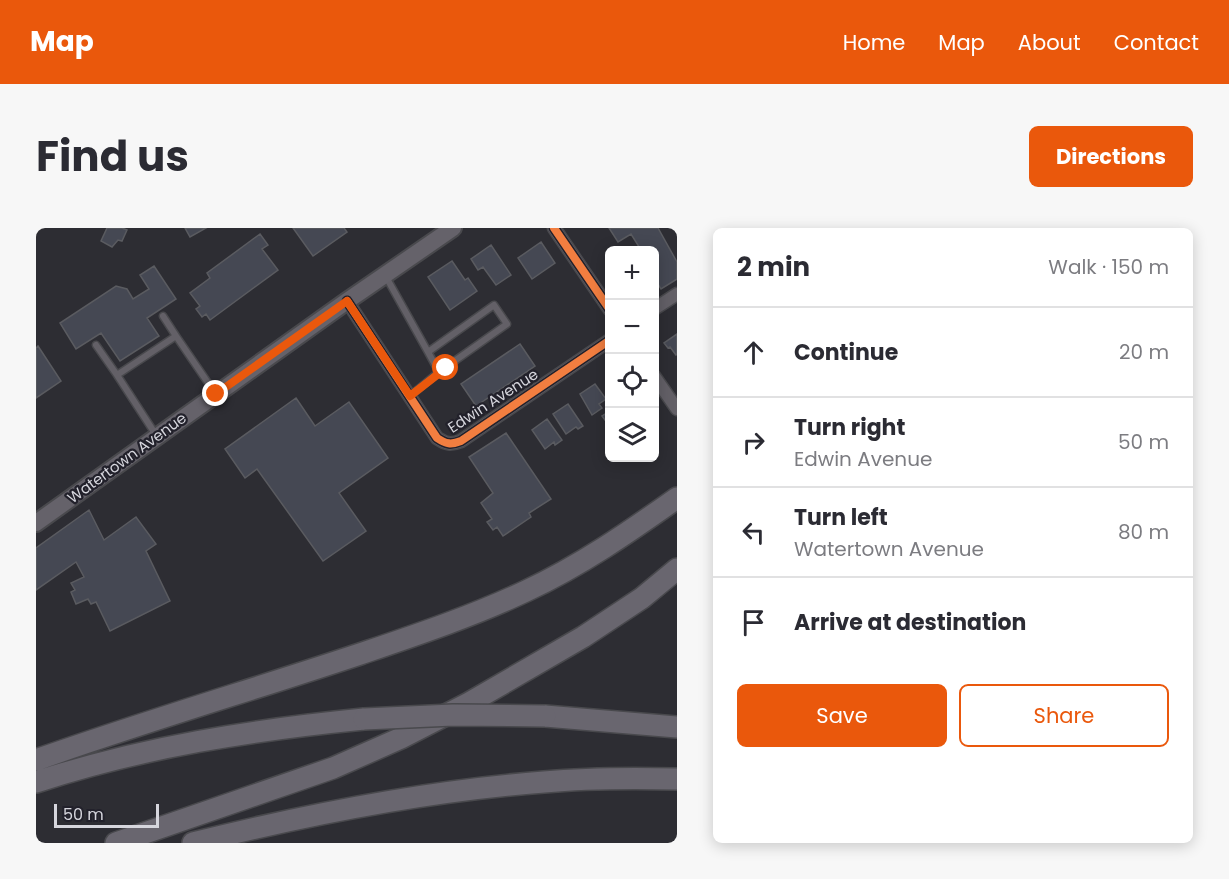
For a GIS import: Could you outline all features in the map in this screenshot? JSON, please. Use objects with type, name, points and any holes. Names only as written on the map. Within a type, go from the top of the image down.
[{"type":"highway","points":[[36,760],[291,677],[474,613],[526,591],[577,564],[643,523],[677,498]]},
{"type":"highway","points":[[116,843],[333,768],[401,738],[469,703],[583,636],[642,598],[677,569]]},
{"type":"highway","points":[[36,782],[104,761],[163,747],[265,730],[363,719],[453,715],[545,716],[677,728]]},
{"type":"highway","points":[[193,843],[352,807],[446,792],[545,782],[677,778]]},
{"type":"main road","name":"Watertown Avenue","points":[[36,523],[447,230]]},
{"type":"street","points":[[554,228],[605,304]]},
{"type":"street","points":[[659,306],[677,294]]},
{"type":"street","name":"Edwin Avenue","points":[[347,301],[437,438],[444,443],[453,444],[461,441],[605,343]]},
{"type":"street","points":[[659,383],[677,409]]},
{"type":"lane","points":[[385,275],[439,372]]},
{"type":"lane","points":[[410,396],[439,372],[507,324],[494,305],[428,352]]},
{"type":"lane","points":[[163,316],[216,394]]},
{"type":"lane","points":[[117,375],[176,336]]},
{"type":"lane","points":[[96,345],[157,437]]},
{"type":"building","points":[[107,228],[127,230],[122,241],[118,240],[112,247],[101,241]]},
{"type":"building","points":[[185,228],[206,228],[190,237]]},
{"type":"building","points":[[293,228],[344,228],[347,232],[313,256]]},
{"type":"building","points":[[609,228],[658,228],[677,262],[677,279],[661,289],[659,286],[659,246],[638,246],[631,234],[618,242]]},
{"type":"building","points":[[260,234],[268,245],[262,249],[278,270],[210,320],[206,314],[202,317],[196,309],[200,306],[190,293],[210,278],[207,273]]},
{"type":"building","points":[[541,242],[555,263],[532,279],[518,258]]},
{"type":"building","points":[[491,245],[511,275],[496,285],[483,267],[478,270],[471,259]]},
{"type":"building","points":[[452,261],[465,280],[468,278],[477,291],[450,310],[428,277]]},
{"type":"building","points":[[154,266],[176,299],[147,318],[159,336],[120,361],[101,333],[76,349],[60,323],[116,286],[127,289],[133,299],[149,289],[140,275]]},
{"type":"building","points":[[677,334],[677,354],[676,355],[664,343]]},
{"type":"building","points":[[520,344],[535,366],[476,406],[461,384]]},
{"type":"building","points":[[38,346],[61,381],[36,398],[36,348]]},
{"type":"building","points":[[595,384],[605,398],[599,404],[602,408],[592,415],[580,394]]},
{"type":"building","points":[[296,398],[315,426],[349,402],[388,458],[339,493],[366,531],[323,561],[257,469],[245,478],[225,449]]},
{"type":"building","points":[[568,404],[583,426],[578,429],[576,427],[566,434],[553,414]]},
{"type":"building","points":[[547,419],[562,440],[555,445],[554,442],[545,449],[532,430]]},
{"type":"building","points":[[506,433],[551,499],[529,513],[531,517],[503,536],[497,527],[493,530],[487,522],[492,519],[481,503],[493,493],[469,457]]},
{"type":"building","points":[[89,510],[104,540],[136,517],[156,544],[146,551],[170,601],[110,631],[96,602],[91,604],[88,599],[76,604],[71,592],[75,590],[71,583],[84,577],[76,562],[36,590],[36,548]]},
{"type":"cycle path","points":[[554,228],[605,303]]},
{"type":"cycle path","points":[[347,301],[437,438],[449,443],[461,441],[605,343]]},
{"type":"route","points":[[216,394],[347,301],[410,396],[446,368]]}]
